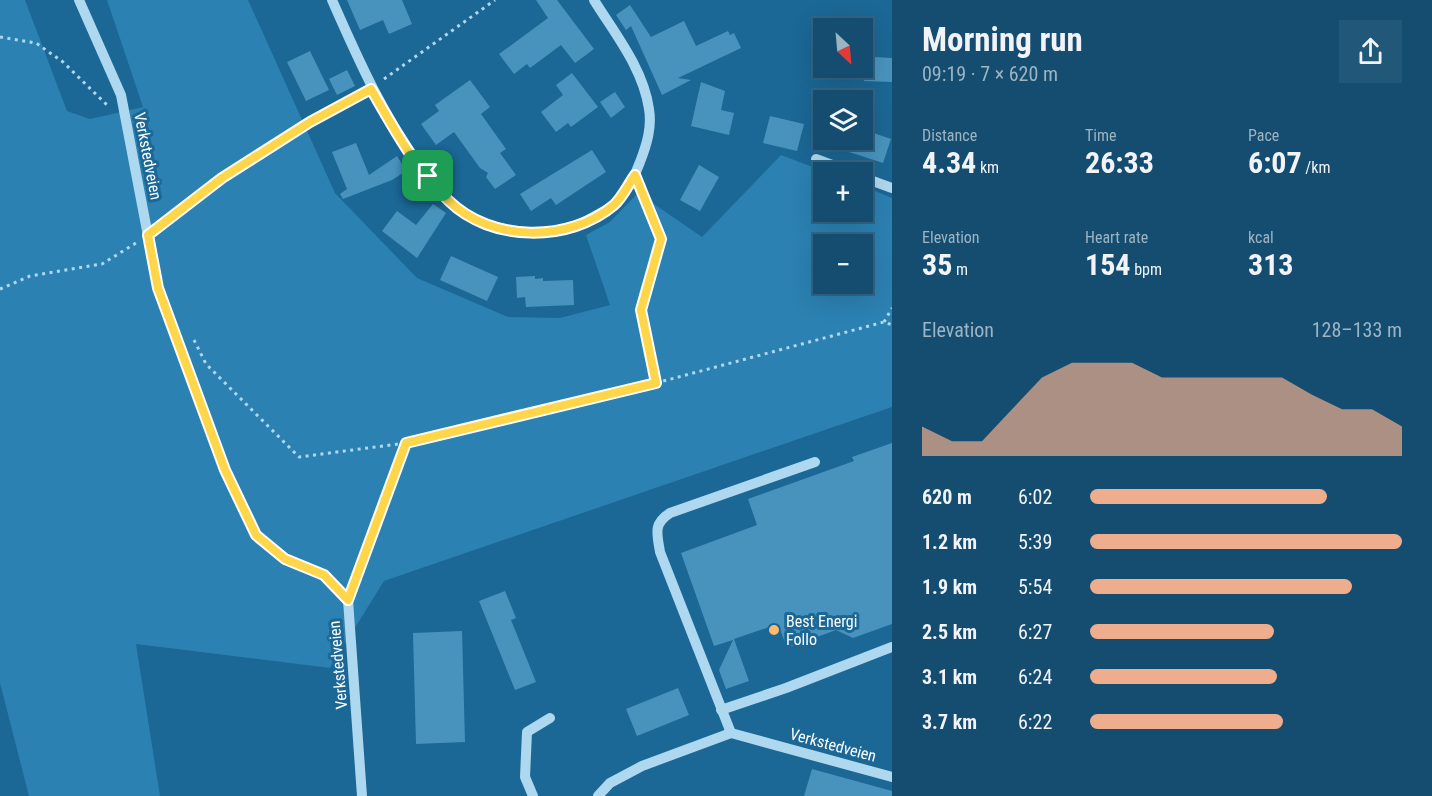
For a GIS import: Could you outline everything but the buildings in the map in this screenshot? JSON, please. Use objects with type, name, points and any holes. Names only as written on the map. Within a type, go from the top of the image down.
[{"type":"street","name":"Verkstedveien","points":[[79,0],[121,95],[158,288],[225,470],[256,535],[285,559],[324,575],[348,600],[362,796]]},
{"type":"street","points":[[332,0],[371,89],[400,139],[449,202],[474,219],[500,228],[527,233],[554,232],[586,222],[614,205],[635,175],[649,140],[650,110],[646,93],[630,57],[594,0]]},
{"type":"street","points":[[816,159],[824,162]]},
{"type":"street","points":[[873,181],[892,188]]},
{"type":"street","points":[[598,796],[610,783],[642,766],[730,733],[660,552],[656,527],[659,520],[670,513],[815,462]]},
{"type":"street","points":[[721,710],[786,688],[892,647]]},
{"type":"street","points":[[533,796],[525,777],[527,732],[550,718]]},
{"type":"street","name":"Verkstedveien","points":[[730,733],[892,777]]},
{"type":"path","points":[[0,289],[39,274],[102,264],[148,235],[222,178],[310,122],[371,89],[495,0]]},
{"type":"path","points":[[0,36],[36,43],[63,62],[126,124]]},
{"type":"path","points":[[635,175],[661,239],[641,310],[656,383]]},
{"type":"path","points":[[884,322],[892,308]]},
{"type":"path","points":[[175,334],[189,329],[206,364],[299,457],[406,443],[656,383],[884,322],[892,325]]},
{"type":"path","points":[[348,600],[406,443]]},
{"type":"shaded area","points":[[0,0],[25,0],[67,111],[90,119],[143,107],[107,0],[248,0],[335,193],[417,278],[508,317],[560,318],[610,305],[586,235],[610,222],[638,193],[702,237],[781,155],[813,167],[813,222],[873,222],[873,190],[892,198],[892,407],[384,581],[330,668],[136,644],[160,796],[29,796],[0,683]]},
{"type":"place","name":"Best Energi Follo","points":[[774,630]]},
{"type":"route","points":[[371,89],[400,139],[428,176],[449,202],[474,219],[500,228],[527,233],[554,232],[586,222],[614,205],[635,175],[661,239],[641,310],[656,383],[406,443],[348,600],[324,575],[285,559],[256,535],[225,470],[158,288],[148,235],[222,178],[310,122],[371,89]]}]
